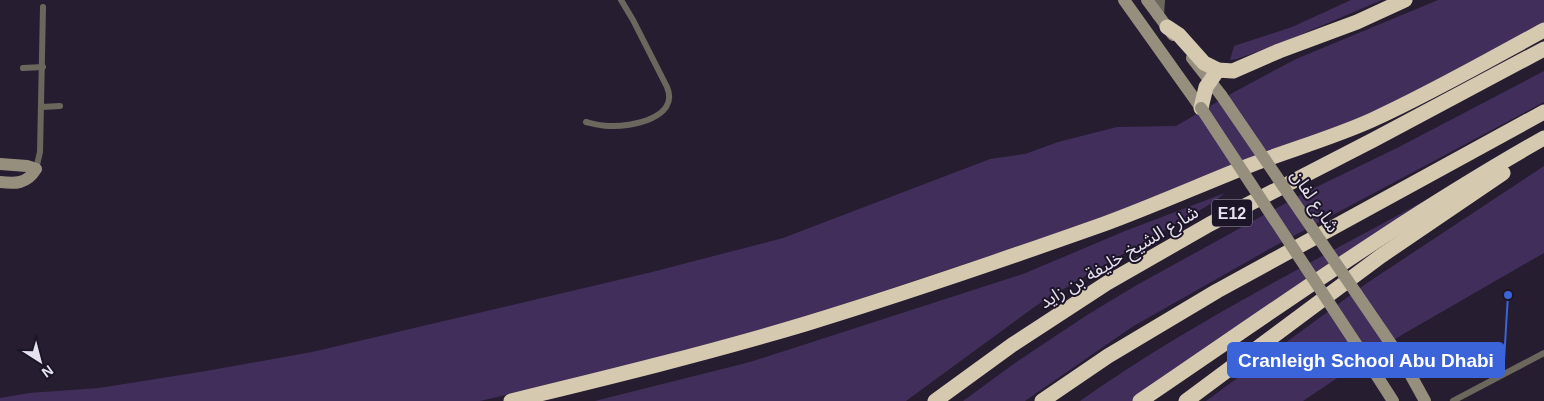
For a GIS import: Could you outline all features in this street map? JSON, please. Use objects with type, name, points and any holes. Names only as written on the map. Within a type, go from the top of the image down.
[{"type":"highway","points":[[1201,108],[1203,93],[1214,75],[1240,68],[1279,51],[1357,22],[1405,0]]},
{"type":"highway","points":[[1162,21],[1184,41],[1214,75]]},
{"type":"highway","points":[[511,401],[677,360],[803,324],[943,280],[1107,223],[1371,120],[1432,91],[1544,30]]},
{"type":"highway","name":"شارع الشيخ خليفة بن زايد","points":[[935,401],[1012,344],[1058,313],[1158,253],[1544,49]]},
{"type":"highway","points":[[1042,401],[1108,356],[1217,291],[1544,112]]},
{"type":"highway","points":[[1140,401],[1378,239],[1544,138]]},
{"type":"highway","points":[[1186,401],[1373,262],[1544,143]]},
{"type":"street","points":[[1124,0],[1201,108],[1393,401]]},
{"type":"street","points":[[1147,0],[1162,21]]},
{"type":"street","points":[[1159,0],[1162,21]]},
{"type":"street","name":"شارع لفان","points":[[1214,75],[1221,95],[1404,363],[1424,401]]},
{"type":"street","points":[[0,164],[27,166],[36,169],[31,177],[22,182],[0,182]]},
{"type":"lane","points":[[586,122],[608,126],[630,125],[661,113],[670,98],[667,87],[621,0]]},
{"type":"lane","points":[[36,169],[40,152],[42,107],[43,7]]},
{"type":"lane","points":[[23,68],[43,67]]},
{"type":"lane","points":[[42,107],[60,106]]},
{"type":"lane","points":[[1453,401],[1544,353]]},
{"type":"shaded area","points":[[1351,0],[1382,0],[1281,43],[1230,60],[1234,46],[1292,27]]},
{"type":"shaded area","points":[[1438,0],[1544,0],[1544,25],[1385,107],[1185,191],[808,316],[645,362],[480,401],[0,401],[0,398],[29,393],[99,388],[312,352],[652,272],[783,238],[990,159],[1025,154],[1058,142],[1117,127],[1176,126],[1296,59]]},
{"type":"shaded area","points":[[1544,71],[1544,102],[1273,247],[1132,327],[1025,401],[963,401],[1015,363],[1087,315],[1135,286],[1304,193],[1397,148]]},
{"type":"shaded area","points":[[1544,166],[1544,253],[1400,336],[1303,401],[1206,401],[1367,283]]},
{"type":"shaded area","points":[[1225,193],[1212,203],[1037,305],[906,401],[595,401],[750,362],[1023,274],[1125,231]]},
{"type":"shaded area","points":[[1438,193],[1132,401],[1080,401],[1167,344],[1211,318]]},
{"type":"place","name":"Cranleigh School Abu Dhabi","points":[[1508,295]]}]
